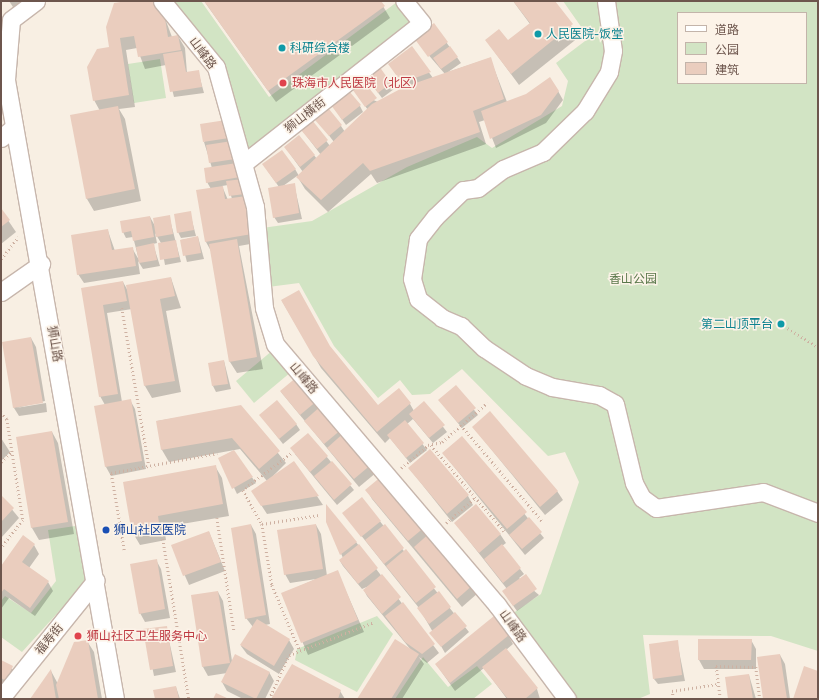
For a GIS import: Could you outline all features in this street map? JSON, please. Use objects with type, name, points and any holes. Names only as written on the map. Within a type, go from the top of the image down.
[{"type":"street","name":"狮山路","points":[[36,1],[11,20],[5,33],[6,80],[41,264],[116,699]]},
{"type":"street","name":"山峰路","points":[[162,1],[216,67],[244,163],[255,207],[261,288],[271,336],[497,605],[567,699]]},
{"type":"street","name":"狮山橫街","points":[[244,163],[422,23],[404,1]]},
{"type":"street","points":[[606,1],[613,51],[608,72],[585,111],[543,152],[503,169],[478,188],[463,190],[435,217],[418,239],[412,279],[418,299],[442,318],[461,326],[484,348],[526,376],[552,387],[599,395],[615,404],[634,483],[642,498],[656,508],[763,492],[818,513]]},
{"type":"street","points":[[1,138],[14,127]]},
{"type":"street","points":[[1,292],[41,264]]},
{"type":"street","name":"福寿街","points":[[1,698],[96,580]]},
{"type":"path","points":[[122,308],[149,466]]},
{"type":"path","points":[[781,324],[818,347]]},
{"type":"path","points":[[389,478],[431,445],[442,442],[487,403]]},
{"type":"path","points":[[1,412],[7,419],[23,520],[1,548]]},
{"type":"path","points":[[461,425],[543,522]]},
{"type":"path","points":[[431,445],[504,531]]},
{"type":"path","points":[[1,462],[12,450]]},
{"type":"path","points":[[124,550],[111,473],[217,453]]},
{"type":"path","points":[[292,454],[243,490],[262,524],[272,585],[300,651]]},
{"type":"path","points":[[435,532],[475,498]]},
{"type":"path","points":[[262,524],[319,515]]},
{"type":"path","points":[[217,518],[234,631]]},
{"type":"path","points":[[163,539],[189,699]]},
{"type":"path","points":[[269,699],[289,656],[374,622]]},
{"type":"path","points":[[720,699],[716,666],[756,667],[760,699]]},
{"type":"path","points":[[673,699],[672,691],[718,684]]},
{"type":"green space","points":[[176,1],[201,1],[269,97],[397,2],[411,23],[249,149],[221,63],[172,3]]},
{"type":"green space","name":"香山公园","points":[[563,1],[818,1],[818,651],[771,636],[643,635],[650,694],[638,699],[572,699],[509,616],[541,594],[579,482],[565,452],[548,456],[462,369],[430,394],[412,395],[400,380],[378,398],[334,346],[299,283],[268,287],[262,228],[312,221],[407,167],[477,137],[492,148],[562,106],[568,81],[556,63],[589,38]]},
{"type":"green space","points":[[160,59],[166,98],[134,103],[128,64]]},
{"type":"green space","points":[[273,350],[291,372],[254,403],[236,381]]},
{"type":"green space","points":[[82,525],[92,575],[22,652],[1,637],[1,601],[5,596],[31,613],[56,581],[48,530]]},
{"type":"green space","points":[[377,616],[393,634],[357,692],[295,660],[297,649]]},
{"type":"green space","points":[[423,657],[448,687],[477,666],[492,684],[473,699],[395,699]]},
{"type":"building","points":[[127,1],[154,1],[164,12],[168,37],[178,35],[181,50],[138,57],[134,36],[120,38],[129,95],[93,101],[87,67],[97,49],[109,47],[106,27],[114,3]]},
{"type":"building","name":"科研综合楼","points":[[204,1],[381,1],[385,6],[268,91]]},
{"type":"building","name":"人民医院-饭堂","points":[[513,1],[555,1],[573,24],[511,74],[485,40],[499,29],[508,40],[530,23]]},
{"type":"building","points":[[434,23],[448,42],[428,57],[414,38]]},
{"type":"building","points":[[412,46],[431,72],[402,83],[388,64]]},
{"type":"building","points":[[450,46],[458,57],[441,69],[433,58]]},
{"type":"building","points":[[182,51],[186,72],[199,70],[202,87],[170,92],[163,54]]},
{"type":"building","points":[[491,57],[504,99],[473,111],[480,132],[370,171],[363,163],[321,200],[296,177],[372,104],[404,87]]},
{"type":"building","points":[[379,66],[391,83],[378,93],[365,76]]},
{"type":"building","points":[[550,77],[559,91],[541,115],[490,139],[481,111],[526,94]]},
{"type":"building","points":[[361,78],[377,98],[365,107],[350,86]]},
{"type":"building","points":[[349,91],[361,105],[342,120],[331,105]]},
{"type":"building","points":[[118,106],[135,189],[86,199],[70,115]]},
{"type":"building","points":[[329,109],[342,125],[329,136],[315,120]]},
{"type":"building","points":[[226,120],[229,138],[203,142],[200,124]]},
{"type":"building","points":[[312,120],[328,140],[317,149],[301,130]]},
{"type":"building","points":[[299,135],[315,155],[300,167],[284,147]]},
{"type":"building","points":[[232,141],[235,159],[209,163],[206,145]]},
{"type":"building","points":[[282,150],[296,169],[276,183],[262,164]]},
{"type":"building","points":[[237,163],[240,177],[206,183],[204,168]]},
{"type":"building","points":[[243,179],[245,194],[229,196],[226,181]]},
{"type":"building","points":[[295,183],[299,213],[273,218],[268,188]]},
{"type":"building","points":[[223,186],[225,199],[246,196],[252,234],[205,242],[196,190]]},
{"type":"building","points":[[1,208],[10,220],[1,227]]},
{"type":"building","points":[[191,211],[194,230],[177,233],[174,214]]},
{"type":"building","points":[[170,215],[173,234],[156,237],[153,218]]},
{"type":"building","points":[[150,216],[154,237],[133,241],[131,231],[122,233],[120,221]]},
{"type":"building","points":[[108,229],[112,250],[133,247],[136,266],[77,275],[71,235]]},
{"type":"building","points":[[198,236],[201,253],[183,256],[180,240]]},
{"type":"building","points":[[237,239],[257,357],[229,362],[209,244]]},
{"type":"building","points":[[176,240],[179,257],[160,260],[158,243]]},
{"type":"building","points":[[154,243],[157,260],[139,263],[136,247]]},
{"type":"building","points":[[171,277],[175,296],[160,299],[175,381],[144,386],[126,285]]},
{"type":"building","points":[[123,281],[127,301],[103,305],[118,394],[99,397],[81,288]]},
{"type":"building","points":[[299,290],[330,346],[378,405],[399,388],[411,403],[377,432],[313,356],[281,300]]},
{"type":"building","points":[[31,337],[43,403],[13,408],[2,342]]},
{"type":"building","points":[[224,360],[228,384],[212,386],[208,363]]},
{"type":"building","points":[[298,376],[318,400],[300,415],[280,391]]},
{"type":"building","points":[[456,385],[476,408],[458,423],[438,400]]},
{"type":"building","points":[[131,399],[142,461],[105,467],[94,406]]},
{"type":"building","points":[[277,400],[297,424],[279,439],[259,415]]},
{"type":"building","points":[[424,401],[445,425],[429,438],[409,414]]},
{"type":"building","points":[[241,405],[280,451],[259,469],[232,438],[161,450],[156,421]]},
{"type":"building","points":[[322,405],[342,429],[324,444],[304,421]]},
{"type":"building","points":[[490,411],[558,491],[540,507],[472,427]]},
{"type":"building","points":[[405,420],[424,443],[406,458],[387,435]]},
{"type":"building","points":[[52,431],[68,522],[31,528],[16,437]]},
{"type":"building","points":[[346,431],[373,463],[354,479],[327,448]]},
{"type":"building","points":[[308,433],[328,456],[310,472],[290,448]]},
{"type":"building","points":[[462,436],[527,512],[507,529],[442,453]]},
{"type":"building","points":[[430,449],[469,495],[447,514],[408,468]]},
{"type":"building","points":[[234,450],[253,477],[232,489],[218,458]]},
{"type":"building","points":[[294,461],[319,496],[261,506],[251,491]]},
{"type":"building","points":[[332,461],[352,484],[334,500],[314,476]]},
{"type":"building","points":[[216,465],[223,504],[158,516],[160,529],[132,534],[123,482]]},
{"type":"building","points":[[383,475],[426,526],[408,541],[365,490]]},
{"type":"building","points":[[1,495],[14,508],[1,522]]},
{"type":"building","points":[[362,497],[381,521],[361,537],[342,513]]},
{"type":"building","points":[[326,504],[357,542],[340,555],[326,522]]},
{"type":"building","points":[[476,504],[501,534],[479,553],[454,523]]},
{"type":"building","points":[[529,517],[542,532],[522,549],[509,535]]},
{"type":"building","points":[[251,524],[266,615],[245,619],[231,528]]},
{"type":"building","points":[[316,524],[323,569],[284,575],[277,530]]},
{"type":"building","points":[[385,524],[404,548],[384,564],[365,540]]},
{"type":"building","points":[[209,531],[221,562],[183,576],[171,545]]},
{"type":"building","points":[[431,532],[474,584],[457,599],[414,547]]},
{"type":"building","points":[[23,535],[35,544],[22,562],[49,581],[30,608],[4,589],[1,593],[1,566]]},
{"type":"building","points":[[359,544],[378,568],[358,584],[339,560]]},
{"type":"building","points":[[502,544],[521,568],[503,583],[484,559]]},
{"type":"building","points":[[406,549],[436,587],[416,603],[386,566]]},
{"type":"building","points":[[157,559],[165,609],[139,614],[130,564]]},
{"type":"building","points":[[338,570],[358,620],[301,643],[281,593]]},
{"type":"building","points":[[382,574],[401,597],[382,614],[363,590]]},
{"type":"building","points":[[526,574],[537,589],[513,606],[502,591]]},
{"type":"building","points":[[218,591],[230,663],[202,667],[191,595]]},
{"type":"building","points":[[439,591],[451,607],[429,624],[417,608]]},
{"type":"building","points":[[403,602],[435,644],[422,654],[405,642],[385,616]]},
{"type":"building","points":[[455,612],[467,626],[441,647],[429,633]]},
{"type":"building","points":[[494,616],[509,635],[450,683],[435,664]]},
{"type":"building","points":[[257,619],[290,639],[274,666],[240,645]]},
{"type":"building","points":[[167,626],[173,666],[150,670],[143,629]]},
{"type":"building","points":[[395,639],[419,654],[391,699],[357,699]]},
{"type":"building","points":[[698,639],[752,639],[751,660],[698,660]]},
{"type":"building","points":[[88,640],[98,699],[59,699],[56,685],[74,642]]},
{"type":"building","points":[[678,640],[682,675],[653,679],[649,644]]},
{"type":"building","points":[[506,648],[538,688],[525,699],[508,699],[482,667]]},
{"type":"building","points":[[235,654],[270,672],[256,699],[221,682]]},
{"type":"building","points":[[780,654],[787,699],[763,699],[757,657]]},
{"type":"building","points":[[1,660],[13,666],[6,681],[1,678]]},
{"type":"building","points":[[292,664],[341,690],[338,699],[271,699]]},
{"type":"building","points":[[804,666],[818,671],[818,699],[793,699]]},
{"type":"building","points":[[51,669],[56,699],[30,699]]},
{"type":"building","points":[[749,674],[753,699],[728,699],[725,677]]},
{"type":"building","points":[[176,686],[179,699],[155,699],[153,690]]},
{"type":"building","points":[[216,693],[229,699],[213,699]]},
{"type":"place","name":"人民医院-饭堂","points":[[538,34]]},
{"type":"place","name":"科研综合楼","points":[[282,48]]},
{"type":"place","name":"珠海市人民医院（北区）","points":[[283,83]]},
{"type":"place","name":"第二山顶平台","points":[[781,324]]},
{"type":"place","name":"狮山社区医院","points":[[106,530]]},
{"type":"place","name":"狮山社区卫生服务中心","points":[[78,636]]}]
